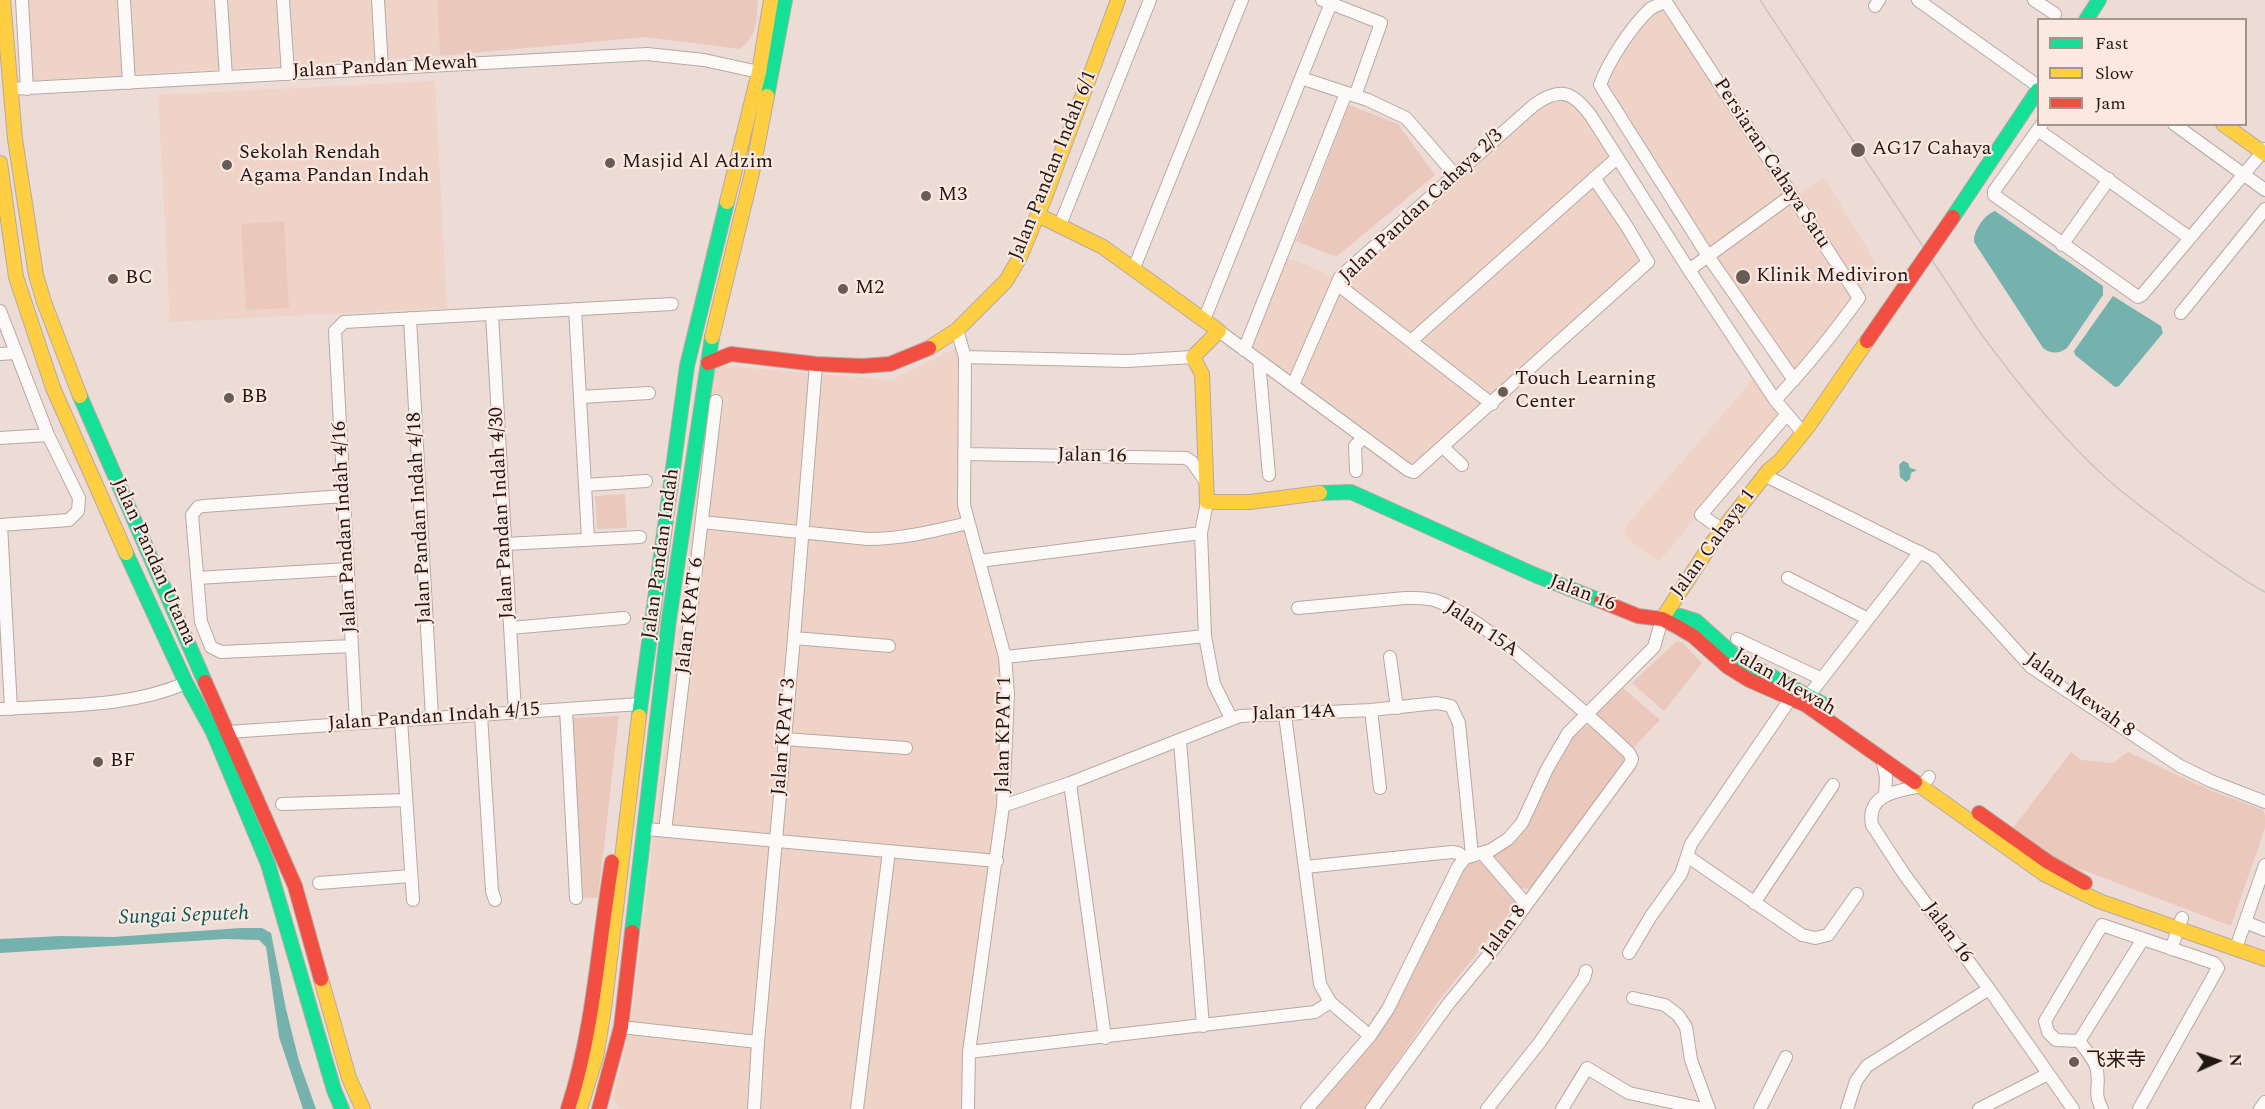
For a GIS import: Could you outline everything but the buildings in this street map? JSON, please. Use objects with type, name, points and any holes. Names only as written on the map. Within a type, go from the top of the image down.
[{"type":"main road","name":"Jalan Pandan Utama","points":[[3,0],[15,139],[30,226],[30,243],[36,275],[51,324],[70,376],[295,885],[349,1078],[363,1109]]},
{"type":"main road","name":"Jalan Pandan Indah","points":[[568,1109],[584,1052],[592,1008],[604,903],[616,839],[627,824],[640,704],[687,366],[696,323],[737,168],[759,72],[771,0]]},
{"type":"main road","name":"Jalan Pandan Indah","points":[[599,1109],[621,1027],[669,619],[713,333],[752,173],[786,0]]},
{"type":"main road","name":"Jalan Pandan Indah 6/1","points":[[708,363],[731,354],[816,364],[862,366],[890,364],[928,349],[957,330],[1006,280],[1020,257],[1038,215],[1118,0]]},
{"type":"main road","points":[[2087,18],[2100,0]]},
{"type":"main road","name":"Jalan Cahaya 1","points":[[1662,619],[1684,581],[1721,529],[1766,473],[1776,466],[1801,430],[1830,399],[1838,383],[1953,217],[2037,90]]},
{"type":"main road","points":[[2226,126],[2264,151]]},
{"type":"main road","name":"Jalan Pandan Utama","points":[[0,164],[7,203],[6,245],[53,388],[186,683],[213,732],[268,864],[334,1090],[342,1109]]},
{"type":"main road","points":[[0,227],[7,203]]},
{"type":"main road","points":[[1038,215],[1103,247],[1219,331],[1193,357],[1202,374],[1207,502]]},
{"type":"main road","points":[[30,226],[6,245],[30,263],[36,275]]},
{"type":"main road","points":[[0,258],[16,277]]},
{"type":"main road","points":[[713,333],[720,346],[731,354]]},
{"type":"main road","name":"Jalan 16","points":[[1207,502],[1250,502],[1338,491],[1352,492],[1535,575],[1638,616],[1662,619]]},
{"type":"main road","points":[[1684,581],[1682,600],[1684,609],[1690,618]]},
{"type":"main road","points":[[1662,619],[1675,615],[1690,618]]},
{"type":"main road","name":"Jalan Mewah","points":[[1690,618],[1734,656],[1810,694],[2044,874],[2099,901],[2160,922],[2180,923]]},
{"type":"main road","name":"Jalan Mewah","points":[[1662,619],[1693,636],[1728,667],[1749,680],[1806,705],[1882,758],[1925,781],[2076,878],[2102,892],[2237,943],[2265,958]]},
{"type":"main road","points":[[189,645],[193,666],[218,721],[218,726],[213,732]]},
{"type":"main road","points":[[580,1109],[596,1057],[627,824]]},
{"type":"main road","name":"Jalan Mewah","points":[[2237,943],[2265,947]]},
{"type":"street","points":[[22,0],[27,88]]},
{"type":"street","points":[[124,0],[129,83]]},
{"type":"street","points":[[221,0],[226,77]]},
{"type":"street","points":[[283,0],[288,74]]},
{"type":"street","points":[[378,0],[382,69]]},
{"type":"street","points":[[1060,225],[1150,0]]},
{"type":"street","points":[[1134,268],[1242,0]]},
{"type":"street","points":[[1918,0],[2037,87]]},
{"type":"street","points":[[2034,0],[2055,15]]},
{"type":"street","points":[[1204,320],[1301,78],[1327,2],[1381,23],[1244,350]]},
{"type":"street","name":"Persiaran Cahaya Satu","points":[[1707,256],[1600,85],[1605,71],[1650,8],[1666,2],[1859,298],[1827,341],[1775,400]]},
{"type":"street","name":"Jalan Pandan Mewah","points":[[10,89],[647,54],[704,60],[759,72]]},
{"type":"street","points":[[1301,78],[1351,94],[1406,118],[1455,175]]},
{"type":"street","name":"Jalan Pandan Cahaya 2/3","points":[[1293,385],[1340,277],[1545,97],[1570,94],[1579,100],[1617,158]]},
{"type":"street","points":[[2177,126],[2265,190]]},
{"type":"street","points":[[2190,238],[2040,127],[1994,192],[1994,195],[2062,245],[2138,297],[2142,295],[2264,151]]},
{"type":"street","points":[[1411,341],[1617,158],[1775,400],[1801,430]]},
{"type":"street","points":[[1219,331],[1363,438],[1414,472],[1648,262],[1594,178]]},
{"type":"street","points":[[2062,245],[2109,179]]},
{"type":"street","points":[[1689,270],[1792,195]]},
{"type":"street","points":[[2181,313],[2265,209]]},
{"type":"street","points":[[1707,256],[1794,380]]},
{"type":"street","points":[[1337,284],[1492,404]]},
{"type":"street","points":[[410,318],[672,304]]},
{"type":"street","points":[[575,309],[588,539]]},
{"type":"street","points":[[0,311],[48,435],[79,498],[78,511],[69,520],[0,525],[6,709],[137,699],[163,693],[186,683]]},
{"type":"street","name":"Jalan Pandan Indah 4/30","points":[[492,314],[514,712]]},
{"type":"street","name":"Jalan Pandan Indah 4/16","points":[[357,723],[335,332],[344,322],[410,318]]},
{"type":"street","name":"Jalan Pandan Indah 4/18","points":[[410,318],[432,718]]},
{"type":"street","name":"Jalan KPAT 1","points":[[957,330],[965,357],[964,505],[1005,657],[1008,694],[1003,806],[969,1052],[968,1109]]},
{"type":"street","points":[[0,354],[15,353]]},
{"type":"street","points":[[965,357],[1126,361],[1193,357]]},
{"type":"street","points":[[1259,361],[1269,475]]},
{"type":"street","name":"Jalan KPAT 3","points":[[754,1109],[816,364]]},
{"type":"street","points":[[580,397],[649,393]]},
{"type":"street","name":"Jalan KPAT 6","points":[[666,831],[716,401]]},
{"type":"street","points":[[1721,529],[1701,515],[1787,414]]},
{"type":"street","points":[[0,438],[48,435]]},
{"type":"street","points":[[1356,471],[1355,446],[1363,438]]},
{"type":"street","points":[[1443,447],[1462,465]]},
{"type":"street","name":"Jalan 16","points":[[965,454],[1186,458],[1192,462],[1207,483]]},
{"type":"street","name":"Jalan Mewah 8","points":[[1766,473],[1937,562],[2031,667],[2180,766],[2265,802]]},
{"type":"street","points":[[585,485],[646,481]]},
{"type":"street","points":[[344,495],[204,506],[198,507],[192,515],[201,622],[211,647],[220,652],[352,646]]},
{"type":"street","points":[[1207,502],[1201,533],[1205,636],[1214,684],[1231,718]]},
{"type":"street","points":[[702,522],[889,539],[918,536],[968,522]]},
{"type":"street","points":[[979,561],[1201,533]]},
{"type":"street","points":[[505,544],[640,537]]},
{"type":"street","points":[[1810,694],[1920,552]]},
{"type":"street","points":[[197,578],[348,569]]},
{"type":"street","points":[[1788,578],[1868,619]]},
{"type":"street","name":"Jalan 15A","points":[[1298,608],[1422,597],[1437,601],[1489,631],[1586,713],[1629,753]]},
{"type":"street","points":[[510,628],[624,618]]},
{"type":"street","points":[[1307,1109],[1370,1036],[1388,1009],[1445,893],[1473,855],[1508,839],[1522,823],[1547,770],[1568,733],[1654,646],[1662,619]]},
{"type":"street","points":[[1005,657],[1205,636]]},
{"type":"street","points":[[794,638],[889,646]]},
{"type":"street","points":[[1737,639],[1821,679]]},
{"type":"street","points":[[1390,657],[1397,708]]},
{"type":"street","points":[[1629,953],[1681,874],[1691,844],[1791,698]]},
{"type":"street","name":"Jalan 14A","points":[[1003,806],[1180,741],[1231,718],[1246,715],[1371,710],[1437,703],[1451,706],[1459,723],[1473,855]]},
{"type":"street","name":"Jalan Pandan Indah 4/15","points":[[228,732],[640,704]]},
{"type":"street","points":[[566,709],[576,898]]},
{"type":"street","points":[[1371,710],[1380,788]]},
{"type":"street","points":[[481,715],[492,891],[495,900]]},
{"type":"street","points":[[1285,715],[1320,984],[1330,1002],[1370,1036]]},
{"type":"street","points":[[401,720],[413,900]]},
{"type":"street","points":[[786,739],[906,748]]},
{"type":"street","points":[[1180,741],[1203,1026]]},
{"type":"street","name":"Jalan 8","points":[[1372,1109],[1449,1003],[1496,946],[1630,764],[1632,759],[1629,753]]},
{"type":"street","points":[[1882,758],[1886,777],[1885,796],[1925,781]]},
{"type":"street","points":[[1070,783],[1105,1038]]},
{"type":"street","points":[[1754,903],[1833,785]]},
{"type":"street","name":"Jalan 16","points":[[1885,796],[1872,807],[1870,816],[1872,825],[1904,874],[1989,989],[2073,1109]]},
{"type":"street","points":[[282,804],[406,800]]},
{"type":"street","points":[[646,829],[997,861]]},
{"type":"street","points":[[857,1109],[889,851]]},
{"type":"street","points":[[1305,867],[1452,852],[1473,855],[1526,904]]},
{"type":"street","points":[[1687,856],[1802,935],[1815,938],[1828,935],[1857,894]]},
{"type":"street","points":[[2237,943],[2265,865]]},
{"type":"street","points":[[319,883],[411,876]]},
{"type":"street","points":[[2079,1041],[2160,922]]},
{"type":"street","points":[[2245,922],[2265,930]]},
{"type":"street","points":[[2171,949],[2180,923]]},
{"type":"street","points":[[2079,1041],[2056,1040],[2048,1032],[2045,1021],[2102,925],[2214,963],[2218,968],[2139,1109]]},
{"type":"street","points":[[1487,1109],[1540,1042],[1584,978],[1586,970]]},
{"type":"street","points":[[1847,1109],[1856,1082],[1867,1066],[1989,989]]},
{"type":"street","points":[[1634,998],[1665,1005],[1678,1015],[1686,1027],[1691,1060],[1709,1109]]},
{"type":"street","points":[[969,1052],[1315,1012],[1330,1002]]},
{"type":"street","points":[[621,1027],[758,1042]]},
{"type":"street","points":[[2079,1041],[2096,1066],[2098,1072],[2096,1094],[2102,1109]]},
{"type":"street","points":[[1760,1109],[1786,1056]]},
{"type":"street","points":[[1562,1109],[1587,1068],[1629,1093],[1703,1109]]},
{"type":"street","points":[[1979,1109],[2048,1074]]},
{"type":"street","points":[[2260,1109],[2265,1102]]},
{"type":"shaded area","points":[[15,0],[437,0],[440,56],[21,81]]},
{"type":"shaded area","points":[[437,0],[758,0],[753,33],[740,49],[646,37],[440,56]]},
{"type":"shaded area","points":[[1665,7],[1790,200],[1822,178],[1827,182],[1874,260],[1875,273],[1795,374],[1713,256],[1605,85],[1632,36],[1653,12]]},
{"type":"shaded area","points":[[435,81],[447,308],[170,322],[158,95]]},
{"type":"shaded area","points":[[1556,98],[1576,103],[1612,157],[1589,178],[1644,260],[1414,466],[1250,346],[1286,257],[1342,280],[1546,101]]},
{"type":"shaded area","points":[[1349,105],[1398,124],[1435,175],[1336,257],[1296,241]]},
{"type":"shaded area","points":[[284,221],[289,308],[246,310],[241,224]]},
{"type":"shaded area","points":[[966,343],[971,520],[1013,682],[973,1048],[973,1109],[620,1109],[613,1098],[630,1027],[712,365],[892,380]]},
{"type":"shaded area","points":[[1756,376],[1782,413],[1659,562],[1627,539],[1624,533],[1626,526]]},
{"type":"shaded area","points":[[625,494],[627,528],[597,529],[595,496]]},
{"type":"shaded area","points":[[1677,641],[1683,643],[1702,663],[1664,711],[1632,683]]},
{"type":"shaded area","points":[[1623,688],[1660,720],[1632,749],[1595,715]]},
{"type":"shaded area","points":[[619,716],[598,898],[582,898],[570,718]]},
{"type":"shaded area","points":[[1593,725],[1625,754],[1623,767],[1530,889],[1521,888],[1491,856],[1515,840],[1555,764],[1575,732]]},
{"type":"shaded area","points":[[2071,752],[2081,760],[2113,763],[2128,752],[2205,788],[2263,810],[2265,828],[2231,926],[2059,861],[2010,832]]},
{"type":"shaded area","points":[[1482,859],[1519,901],[1437,1003],[1365,1109],[1314,1109],[1376,1039],[1465,864]]},
{"type":"water","points":[[1995,211],[2103,286],[2103,295],[2064,350],[2052,352],[2043,348],[1974,242],[1975,233],[1980,224]]},
{"type":"water","points":[[2113,296],[2161,326],[2163,333],[2119,386],[2115,387],[2075,355],[2074,351]]},
{"type":"water","points":[[1903,461],[1908,463],[1910,468],[1917,470],[1911,473],[1910,479],[1906,482],[1900,477],[1899,465]]},
{"type":"water","points":[[262,928],[271,933],[299,1061],[316,1109],[303,1109],[279,1037],[266,947],[259,940],[225,939],[0,953],[0,939],[61,936],[113,937]]},
{"type":"tram line","points":[[1760,0],[1979,331],[2038,407],[2087,460],[2127,495],[2196,547],[2265,592]]},
{"type":"traffic: fast","points":[[767,96],[785,0]]},
{"type":"traffic: fast","points":[[2087,18],[2099,0]]},
{"type":"traffic: fast","points":[[1953,217],[2037,91]]},
{"type":"traffic: fast","points":[[639,716],[687,366],[727,202]]},
{"type":"traffic: fast","points":[[632,932],[669,619],[712,337]]},
{"type":"traffic: fast","points":[[80,396],[205,682]]},
{"type":"traffic: fast","points":[[1320,493],[1351,492],[1535,575],[1601,601]]},
{"type":"traffic: fast","points":[[126,553],[186,683],[213,732],[268,864],[334,1090],[342,1109]]},
{"type":"traffic: fast","points":[[1663,619],[1680,616],[1696,621],[1736,657],[1825,705]]},
{"type":"traffic: slow","points":[[3,0],[15,139],[36,275],[80,396]]},
{"type":"traffic: slow","points":[[727,202],[759,72],[771,0]]},
{"type":"traffic: slow","points":[[929,348],[957,330],[1006,281],[1020,257],[1045,197],[1118,0]]},
{"type":"traffic: slow","points":[[712,337],[752,173],[767,96]]},
{"type":"traffic: slow","points":[[2226,126],[2265,154]]},
{"type":"traffic: slow","points":[[0,163],[16,277],[53,388],[126,553]]},
{"type":"traffic: slow","points":[[1038,215],[1103,247],[1219,331],[1193,357],[1202,374],[1207,502],[1250,502],[1320,493]]},
{"type":"traffic: slow","points":[[1662,619],[1712,543],[1768,471],[1780,461],[1807,428],[1867,341]]},
{"type":"traffic: slow","points":[[580,1109],[596,1057],[604,1009],[639,716]]},
{"type":"traffic: slow","points":[[1915,782],[2044,874],[2099,901],[2265,959]]},
{"type":"traffic: slow","points":[[321,979],[349,1078],[363,1109]]},
{"type":"traffic: jam","points":[[1867,341],[1953,217]]},
{"type":"traffic: jam","points":[[708,363],[731,354],[816,364],[862,366],[890,364],[929,348]]},
{"type":"traffic: jam","points":[[1601,601],[1638,616],[1662,619],[1676,626],[1693,636],[1728,667],[1749,680],[1806,705],[1915,782]]},
{"type":"traffic: jam","points":[[205,682],[295,886],[321,979]]},
{"type":"traffic: jam","points":[[1979,813],[2048,862],[2085,883]]},
{"type":"traffic: jam","points":[[568,1109],[590,1018],[612,862]]},
{"type":"traffic: jam","points":[[599,1109],[621,1027],[632,932]]},
{"type":"place","name":"AG17 Cahaya","points":[[1858,150]]},
{"type":"place","name":"Masjid Al Adzim","points":[[610,163]]},
{"type":"place","name":"Sekolah Rendah Agama Pandan Indah","points":[[227,165]]},
{"type":"place","name":"M3","points":[[926,196]]},
{"type":"place","name":"Klinik Mediviron","points":[[1743,277]]},
{"type":"place","name":"BC","points":[[113,279]]},
{"type":"place","name":"M2","points":[[843,289]]},
{"type":"place","name":"Touch Learning Center","points":[[1503,392]]},
{"type":"place","name":"BB","points":[[229,398]]},
{"type":"place","name":"BF","points":[[98,762]]},
{"type":"place","name":"飞来寺","points":[[2074,1062]]},
{"type":"water label","name":"Sungai Seputeh","points":[[184,917]]}]
